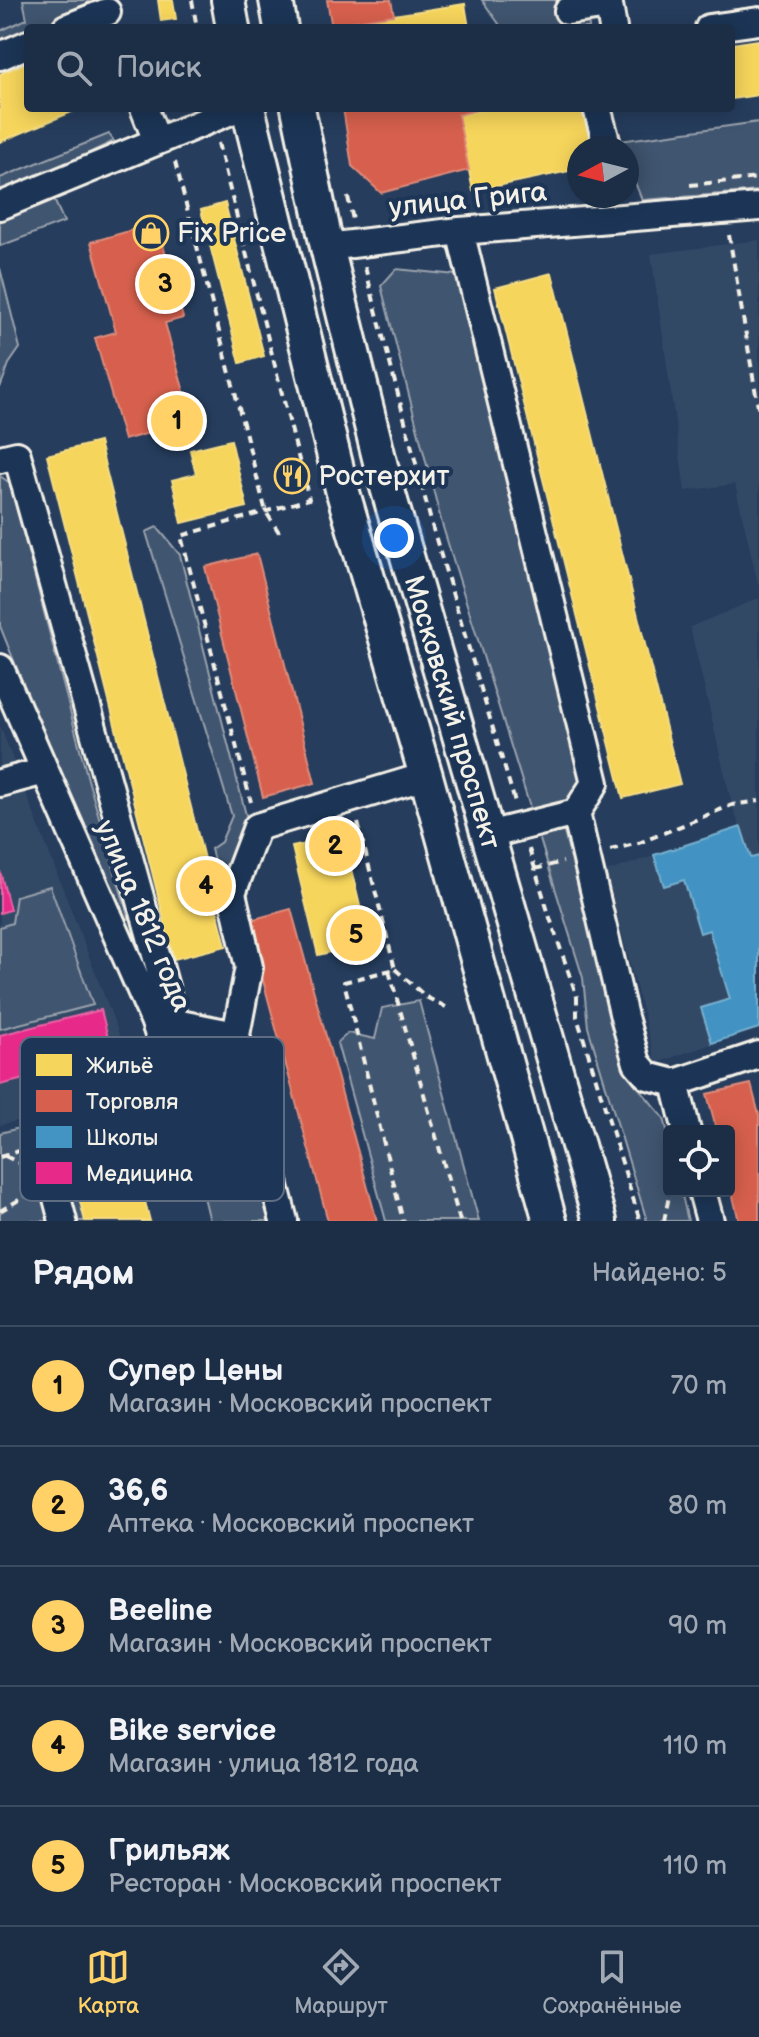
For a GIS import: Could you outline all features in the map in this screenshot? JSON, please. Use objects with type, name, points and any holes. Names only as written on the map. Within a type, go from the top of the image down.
[{"type":"main road","points":[[228,0],[232,24]]},
{"type":"main road","points":[[276,0],[280,24]]},
{"type":"main road","name":"Московский проспект","points":[[249,112],[342,489],[550,1221]]},
{"type":"main road","name":"Московский проспект","points":[[299,112],[327,247],[382,470],[600,1221]]},
{"type":"street","points":[[566,13],[609,5],[612,24]]},
{"type":"street","points":[[77,24],[108,13]]},
{"type":"street","points":[[735,24],[759,21]]},
{"type":"street","points":[[0,56],[24,46]]},
{"type":"street","points":[[146,112],[157,141]]},
{"type":"street","points":[[0,206],[228,112]]},
{"type":"street","points":[[598,112],[605,136]]},
{"type":"street","name":"улица Грига","points":[[639,207],[759,207]]},
{"type":"street","name":"улица Грига","points":[[327,247],[616,208]]},
{"type":"street","points":[[460,231],[595,783],[576,813],[487,835]]},
{"type":"street","points":[[0,459],[17,455],[165,1022],[236,1035],[249,967],[232,893],[257,827],[426,776]]},
{"type":"street","name":"улица 1812 года","points":[[0,668],[45,771],[165,1022],[168,1037]]},
{"type":"street","points":[[0,783],[45,771]]},
{"type":"street","points":[[576,813],[637,1063],[648,1076],[675,1083],[759,1055]]},
{"type":"street","points":[[675,1083],[686,1125]]},
{"type":"street","points":[[704,1197],[710,1221]]},
{"type":"street","points":[[58,1201],[63,1221]]},
{"type":"street","points":[[279,1201],[284,1221]]},
{"type":"path","points":[[192,0],[196,24]]},
{"type":"path","points":[[214,118],[309,499],[181,536],[257,827]]},
{"type":"path","points":[[179,178],[266,512],[282,537]]},
{"type":"path","points":[[686,185],[759,178]]},
{"type":"path","points":[[347,193],[433,529],[535,869],[577,997],[577,1017],[640,1221]]},
{"type":"path","points":[[728,229],[759,412]]},
{"type":"path","points":[[352,800],[395,969],[426,997],[446,1007]]},
{"type":"path","points":[[535,869],[639,843],[732,805],[759,801]]},
{"type":"path","points":[[395,969],[344,982],[403,1221]]},
{"type":"path","points":[[389,971],[460,1221]]},
{"type":"path","points":[[664,1221],[669,1197]]},
{"type":"path","points":[[0,1211],[20,1199]]},
{"type":"shaded area","points":[[23,0],[89,0],[72,24],[24,24],[24,56],[0,66],[0,31],[27,19]]},
{"type":"shaded area","points":[[482,0],[587,0],[589,24],[499,24]]},
{"type":"shaded area","points":[[759,122],[759,191],[642,200],[639,192],[639,138]]},
{"type":"shaded area","points":[[109,134],[114,141],[43,175],[64,222],[0,246],[0,178]]},
{"type":"shaded area","points":[[759,240],[759,588],[735,484],[685,491],[651,254]]},
{"type":"shaded area","points":[[0,268],[20,348],[9,364],[0,388]]},
{"type":"shaded area","points":[[396,269],[456,275],[585,783],[563,829],[632,1080],[664,1118],[663,1197],[682,1197],[688,1221],[647,1221],[588,1027],[583,978],[442,524],[381,286]]},
{"type":"shaded area","points":[[0,476],[10,483],[89,783],[129,919],[124,921],[109,897],[0,626]]},
{"type":"shaded area","points":[[157,527],[180,555],[249,827],[230,870],[216,869],[211,849],[221,842],[232,816],[146,532]]},
{"type":"shaded area","points":[[759,598],[759,1028],[656,1063],[606,872],[740,827],[732,805],[690,627]]},
{"type":"shaded area","points":[[0,726],[120,1037],[20,1037],[20,1120],[0,1125]]},
{"type":"shaded area","points":[[50,886],[93,1005],[0,1029],[0,927],[12,923],[16,896]]},
{"type":"shaded area","points":[[419,1001],[479,1221],[386,1221],[337,1043],[348,1033],[375,1039],[382,1008]]},
{"type":"shaded area","points":[[20,1128],[20,1201],[80,1201],[85,1221],[0,1221],[0,1133]]},
{"type":"shaded area","points":[[205,1201],[266,1201],[271,1221],[210,1221]]},
{"type":"building: Жильё","points":[[158,0],[173,0],[176,19],[161,21]]},
{"type":"building: Жильё","points":[[465,4],[468,24],[348,24]]},
{"type":"building: Жильё","points":[[759,40],[759,95],[735,98],[735,43]]},
{"type":"building: Жильё","points":[[24,64],[24,112],[71,112],[0,142],[0,74]]},
{"type":"building: Жильё","points":[[471,112],[592,112],[597,136],[567,136],[567,171],[473,191],[458,115]]},
{"type":"building: Жильё","points":[[225,203],[264,356],[240,363],[201,210]]},
{"type":"building: Жильё","points":[[552,273],[680,784],[623,798],[495,288]]},
{"type":"building: Жильё","points":[[231,440],[247,507],[182,523],[172,480],[196,474],[190,450]]},
{"type":"building: Жильё","points":[[99,442],[226,946],[174,959],[47,455]]},
{"type":"building: Жильё","points":[[343,836],[369,943],[318,955],[292,847]]},
{"type":"building: Жильё","points":[[80,1201],[145,1201],[150,1221],[85,1221]]},
{"type":"building: Торговля","points":[[327,0],[391,0],[394,15],[348,24],[331,24]]},
{"type":"building: Торговля","points":[[344,112],[469,112],[458,115],[469,170],[381,193],[352,166]]},
{"type":"building: Торговля","points":[[157,223],[183,318],[165,323],[192,421],[124,440],[95,338],[116,332],[91,242]]},
{"type":"building: Торговля","points":[[257,554],[315,783],[263,797],[205,567]]},
{"type":"building: Торговля","points":[[291,909],[377,1221],[328,1221],[284,1058],[284,1037],[278,1037],[247,921]]},
{"type":"building: Торговля","points":[[751,1084],[759,1115],[759,1221],[739,1221],[733,1197],[735,1125],[715,1125],[707,1094]]},
{"type":"building: Школы","points":[[741,827],[751,858],[759,856],[759,1028],[712,1043],[701,1008],[730,999],[709,930],[700,933],[684,880],[664,886],[654,855]]},
{"type":"building: Медицина","points":[[0,871],[10,910],[0,913]]},
{"type":"building: Медицина","points":[[101,1010],[108,1037],[20,1037],[20,1080],[0,1085],[0,1035]]},
{"type":"place","name":"Fix Price","points":[[151,233]]},
{"type":"place","name":"Beeline","points":[[165,284]]},
{"type":"place","name":"Супер Цены","points":[[177,421]]},
{"type":"place","name":"Ростерхит","points":[[292,476]]},
{"type":"place","name":"36,6","points":[[335,846]]},
{"type":"place","name":"Bike service","points":[[206,886]]},
{"type":"place","name":"Грильяж","points":[[356,935]]}]
